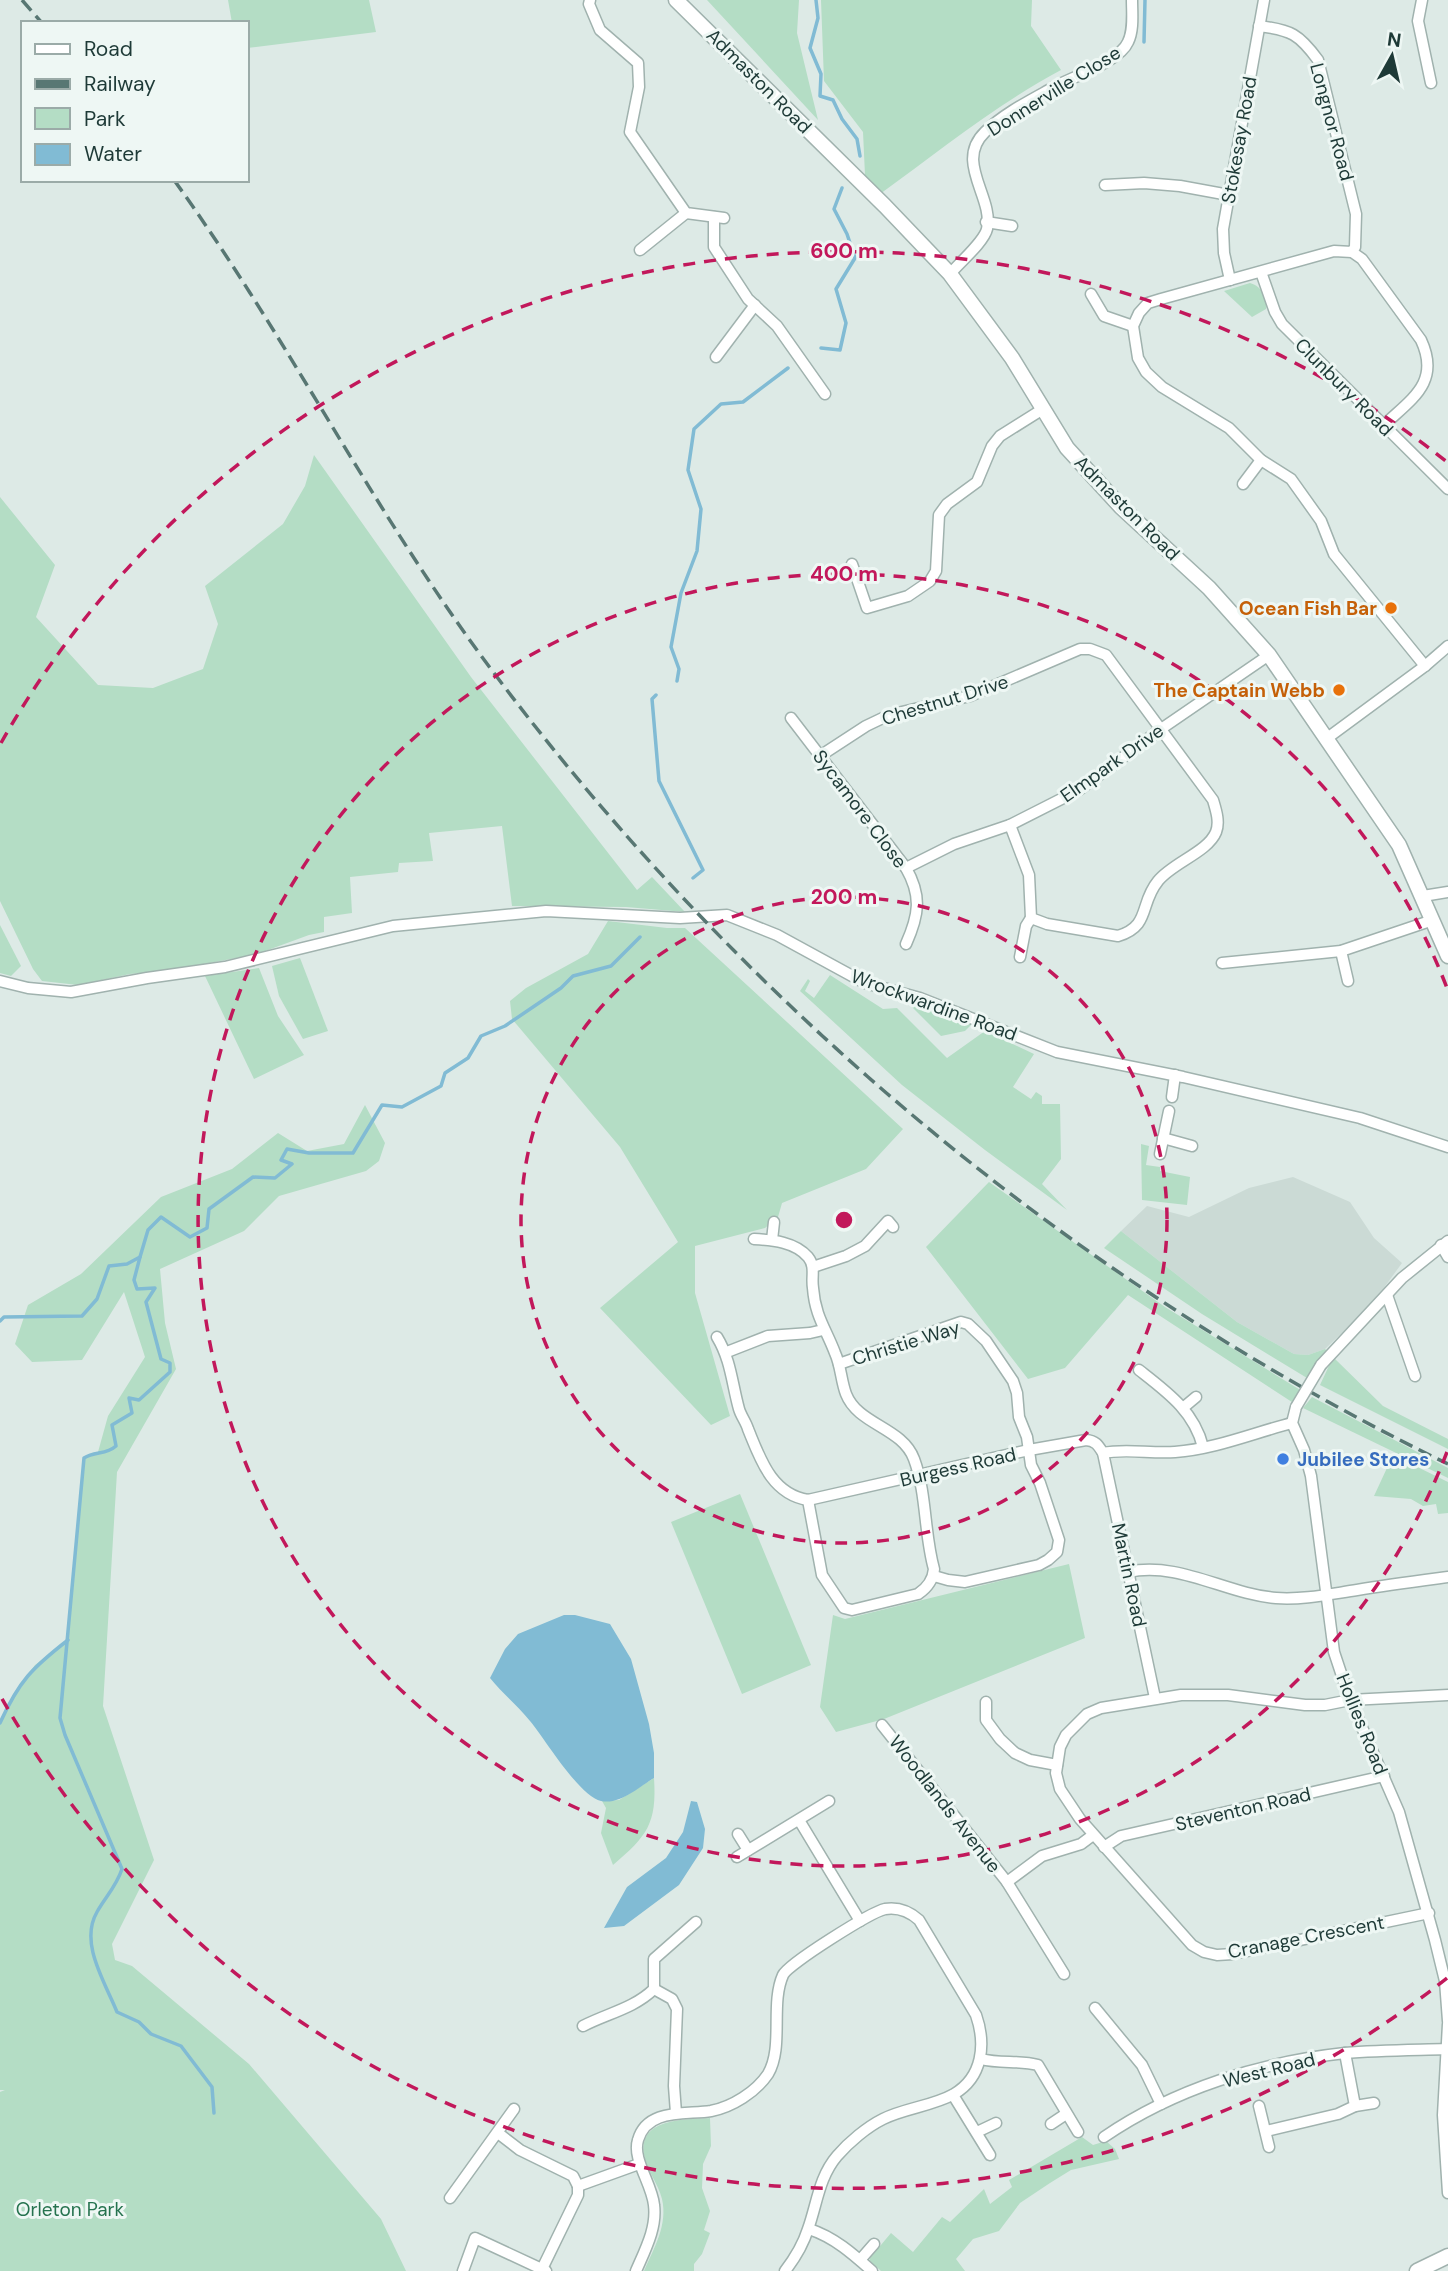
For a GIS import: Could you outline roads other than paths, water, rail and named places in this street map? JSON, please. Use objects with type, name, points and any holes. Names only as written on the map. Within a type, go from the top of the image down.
[{"type":"street","points":[[590,0],[589,4],[600,30],[638,63],[639,87],[630,132],[686,213]]},
{"type":"street","name":"Admaston Road","points":[[676,0],[885,206],[950,274],[1012,358],[1066,448],[1121,507],[1209,588],[1269,655],[1399,845],[1448,956]]},
{"type":"street","name":"Donnerville Close","points":[[986,222],[984,204],[973,171],[973,159],[980,137],[999,121],[1046,92],[1122,51],[1130,37],[1132,0]]},
{"type":"street","name":"Stokesay Road","points":[[1230,280],[1224,253],[1223,229],[1264,0]]},
{"type":"street","points":[[1422,0],[1418,22],[1431,83]]},
{"type":"street","name":"Longnor Road","points":[[1259,26],[1284,29],[1304,41],[1318,60],[1356,214],[1355,247],[1352,252]]},
{"type":"street","points":[[1116,197],[1111,185],[1144,183],[1229,195]]},
{"type":"street","points":[[640,250],[686,213],[719,217],[713,247],[748,299],[777,326],[825,394]]},
{"type":"street","points":[[950,274],[982,238],[987,229],[986,222],[1012,226]]},
{"type":"street","points":[[1383,426],[1419,392],[1426,380],[1428,355],[1422,340],[1362,259],[1352,252],[1334,251],[1148,303],[1133,326],[1138,358],[1146,372],[1162,387],[1229,428],[1261,460],[1291,479],[1321,521],[1334,554],[1425,666]]},
{"type":"street","name":"Clunbury Road","points":[[1261,272],[1282,324],[1448,489]]},
{"type":"street","points":[[1091,294],[1104,316],[1133,326]]},
{"type":"street","points":[[716,357],[755,305]]},
{"type":"street","points":[[852,564],[867,608],[908,596],[930,581],[936,571],[939,515],[947,504],[976,482],[992,446],[1000,436],[1043,409]]},
{"type":"street","points":[[1243,484],[1261,460]]},
{"type":"street","points":[[1326,739],[1448,646]]},
{"type":"street","name":"Chestnut Drive","points":[[820,756],[866,726],[889,715],[970,696],[1080,649],[1090,649],[1107,655],[1213,800],[1218,815],[1217,830],[1210,841],[1158,881],[1150,892],[1138,926],[1129,932],[1118,936],[1047,924],[1031,918]]},
{"type":"street","name":"Elmpark Drive","points":[[906,868],[954,844],[1010,825],[1079,790],[1161,729],[1269,655]]},
{"type":"street","name":"Sycamore Close","points":[[791,718],[906,868],[918,894],[913,927],[906,944]]},
{"type":"street","points":[[1010,825],[1029,875],[1031,918],[1026,926],[1020,957]]},
{"type":"street","points":[[1423,895],[1448,892]]},
{"type":"street","name":"Wrockwardine Road","points":[[0,981],[28,988],[71,992],[225,967],[393,926],[546,911],[680,918],[727,915],[777,935],[865,983],[920,998],[1057,1052],[1175,1075],[1360,1118],[1448,1147]]},
{"type":"street","points":[[1222,963],[1341,951],[1433,920]]},
{"type":"street","points":[[1341,951],[1348,981]]},
{"type":"street","points":[[1171,1097],[1175,1075]]},
{"type":"street","points":[[1160,1154],[1169,1111]]},
{"type":"street","points":[[1163,1138],[1192,1146]]},
{"type":"street","points":[[813,1267],[846,1256],[865,1246],[888,1221],[893,1227]]},
{"type":"street","points":[[772,1240],[774,1222]]},
{"type":"street","points":[[717,1337],[726,1352],[740,1411],[755,1451],[768,1473],[786,1491],[799,1499],[808,1500],[822,1574],[844,1608],[852,1610],[918,1594],[927,1588],[934,1576],[914,1458],[900,1439],[860,1412],[847,1398],[839,1364],[823,1330],[812,1285],[813,1267],[808,1256],[792,1245],[754,1239]]},
{"type":"street","points":[[1103,1453],[1114,1450],[1176,1452],[1242,1439],[1292,1423],[1296,1407],[1321,1365],[1402,1278],[1445,1243],[1448,1257]]},
{"type":"street","points":[[1387,1294],[1415,1376]]},
{"type":"street","name":"Christie Way","points":[[839,1364],[961,1322],[968,1324],[986,1341],[1013,1381],[1031,1465],[1057,1529],[1057,1552],[1039,1565],[975,1580],[948,1580],[934,1576]]},
{"type":"street","points":[[726,1352],[768,1336],[823,1330]]},
{"type":"street","points":[[1139,1370],[1184,1407],[1199,1432],[1203,1447]]},
{"type":"street","points":[[1184,1407],[1196,1397]]},
{"type":"street","name":"Hollies Road","points":[[1292,1423],[1304,1450],[1311,1476],[1315,1523],[1334,1652],[1350,1700],[1399,1812],[1446,1980],[1448,2023],[1443,2115],[1448,2193]]},
{"type":"street","name":"Burgess Road","points":[[808,1500],[1029,1450],[1093,1441],[1103,1453]]},
{"type":"street","name":"Martin Road","points":[[1103,1453],[1155,1698]]},
{"type":"street","points":[[1128,1572],[1144,1569],[1174,1572],[1244,1593],[1299,1598],[1448,1577]]},
{"type":"street","points":[[986,1702],[986,1720],[1015,1753],[1030,1760],[1057,1765],[1060,1747],[1066,1735],[1087,1714],[1101,1708],[1155,1698],[1228,1695],[1325,1705],[1350,1700],[1448,1695]]},
{"type":"street","name":"Woodlands Avenue","points":[[882,1726],[1007,1882],[1064,1974]]},
{"type":"street","name":"Cranage Crescent","points":[[1057,1765],[1060,1789],[1093,1835],[1186,1939],[1204,1952],[1233,1954],[1429,1913]]},
{"type":"street","name":"Steventon Road","points":[[1104,1847],[1121,1836],[1384,1776]]},
{"type":"street","points":[[737,1857],[829,1801]]},
{"type":"street","points":[[799,1821],[860,1921]]},
{"type":"street","points":[[738,1834],[748,1850]]},
{"type":"street","name":"Woodlands Avenue","points":[[1007,1882],[1042,1856],[1081,1844],[1093,1835]]},
{"type":"street","points":[[636,2271],[654,2227],[655,2208],[651,2186],[639,2164],[638,2139],[643,2130],[657,2117],[713,2110],[735,2103],[767,2076],[774,2059],[778,1989],[786,1970],[860,1921],[884,1909],[910,1912],[919,1920],[976,2015],[981,2029],[981,2059],[971,2080],[953,2095],[884,2118],[871,2125],[837,2156],[819,2188],[809,2229],[798,2253],[785,2271]]},
{"type":"street","points":[[583,2026],[641,2002],[654,1989],[654,1959],[696,1922]]},
{"type":"street","points":[[654,1989],[672,1999],[677,2009],[674,2086],[676,2113]]},
{"type":"street","points":[[1095,2008],[1142,2065],[1161,2104]]},
{"type":"street","name":"West Road","points":[[1104,2137],[1161,2104],[1236,2075],[1297,2060],[1345,2053],[1446,2049]]},
{"type":"street","points":[[1345,2053],[1355,2106]]},
{"type":"street","points":[[981,2059],[1038,2065],[1078,2132]]},
{"type":"street","points":[[953,2095],[990,2155]]},
{"type":"street","points":[[1266,2131],[1374,2103]]},
{"type":"street","points":[[1259,2106],[1269,2147]]},
{"type":"street","points":[[450,2198],[514,2109]]},
{"type":"street","points":[[1051,2123],[1066,2114]]},
{"type":"street","points":[[978,2132],[996,2123]]},
{"type":"street","points":[[463,2271],[475,2238],[544,2270],[579,2195],[578,2186],[572,2176],[520,2150],[498,2133]]},
{"type":"street","points":[[578,2186],[639,2164]]},
{"type":"street","points":[[809,2229],[823,2234],[872,2271]]},
{"type":"street","points":[[860,2260],[874,2244]]},
{"type":"street","points":[[1416,2271],[1448,2256]]},
{"type":"water","points":[[564,1615],[575,1615],[610,1624],[631,1659],[649,1724],[654,1753],[654,1778],[629,1794],[608,1802],[592,1797],[583,1789],[530,1721],[490,1678],[505,1649],[518,1634]]},
{"type":"water","points":[[691,1801],[697,1802],[705,1829],[703,1848],[679,1885],[624,1926],[604,1928],[627,1887],[666,1858],[683,1832]]},
{"type":"waterway","points":[[816,0],[818,18],[810,48],[821,74],[820,96],[833,100],[842,119],[857,139],[860,156]]},
{"type":"waterway","points":[[1144,42],[1145,0]]},
{"type":"waterway","points":[[821,348],[840,350],[846,323],[836,289],[855,258],[847,234],[834,209],[842,188]]},
{"type":"waterway","points":[[677,681],[679,669],[671,647],[681,593],[697,551],[701,509],[688,470],[694,429],[721,404],[743,402],[788,368]]},
{"type":"waterway","points":[[656,695],[652,699],[659,781],[703,870],[693,878]]},
{"type":"waterway","points":[[0,1321],[4,1317],[82,1316],[97,1299],[109,1266],[127,1264],[140,1257],[148,1230],[161,1217],[190,1237],[207,1228],[209,1209],[253,1177],[275,1178],[292,1164],[281,1160],[287,1149],[309,1153],[353,1153],[382,1105],[402,1107],[441,1086],[445,1073],[468,1058],[481,1036],[505,1026],[561,988],[573,976],[611,966],[640,937]]},
{"type":"waterway","points":[[140,1257],[134,1280],[137,1289],[155,1288],[146,1302],[161,1359],[170,1363],[170,1372],[139,1400],[129,1398],[132,1413],[112,1425],[116,1446],[84,1458],[60,1718],[122,1869],[92,1924],[92,1949],[101,1975],[117,2012],[139,2022],[151,2034],[181,2046],[212,2087],[214,2113]]},
{"type":"waterway","points":[[0,1723],[28,1676],[68,1640]]},
{"type":"railway","points":[[22,0],[40,21]]},
{"type":"railway","points":[[175,182],[254,299],[404,543],[485,661],[583,785],[688,903],[800,1015],[918,1120],[1043,1218],[1173,1308],[1308,1391],[1448,1464]]},
{"type":"place","name":"Ocean Fish Bar","points":[[1391,608]]},
{"type":"place","name":"The Captain Webb","points":[[1339,690]]},
{"type":"place","name":"Jubilee Stores","points":[[1283,1459]]},
{"type":"park label","name":"Orleton Park","points":[[70,2209]]}]
